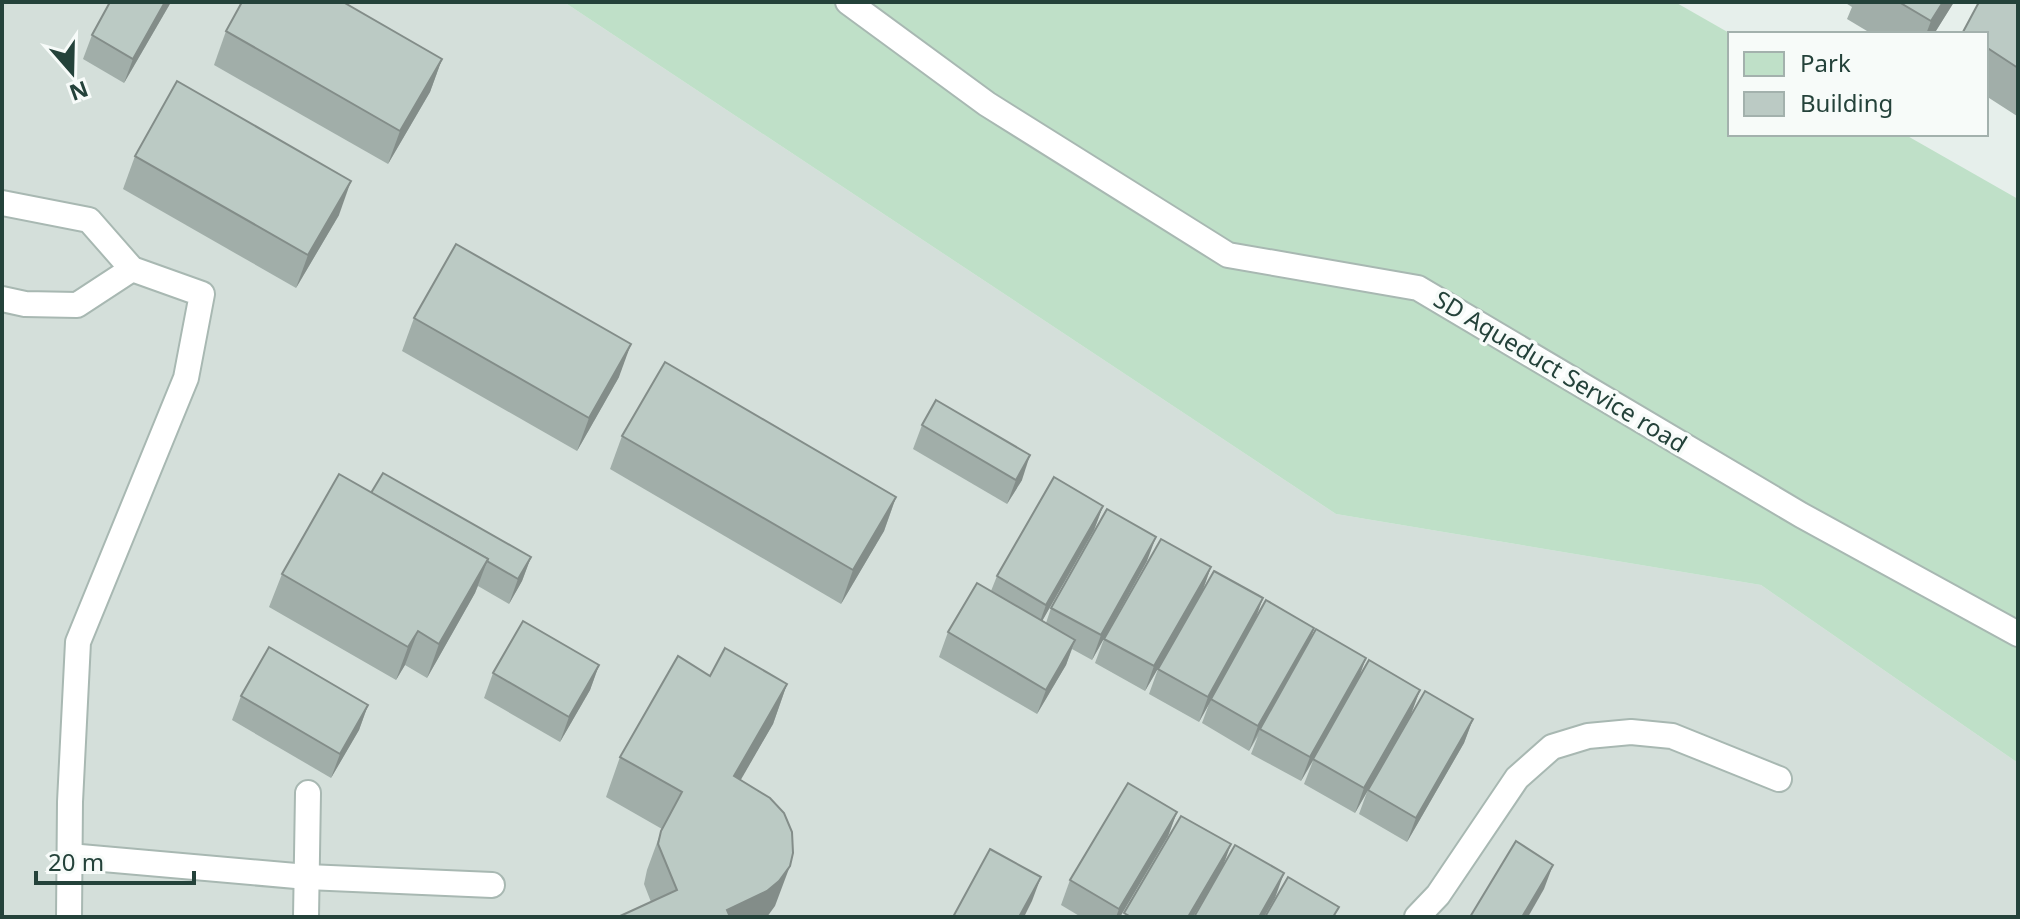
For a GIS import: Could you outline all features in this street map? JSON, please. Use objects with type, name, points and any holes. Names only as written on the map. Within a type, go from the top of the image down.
[{"type":"lane","name":"SD Aqueduct Service road","points":[[848,2],[987,104],[1228,255],[1418,288],[1801,515],[2018,634]]},
{"type":"lane","points":[[2,203],[89,220],[132,269],[202,294],[186,378],[78,642],[69,917]]},
{"type":"lane","points":[[2,299],[25,304],[77,305],[132,269]]},
{"type":"lane","points":[[1417,917],[1438,895],[1517,778],[1552,747],[1588,736],[1631,732],[1672,736],[1779,779]]},
{"type":"lane","points":[[306,917],[308,793]]},
{"type":"lane","points":[[69,856],[307,877],[492,885]]},
{"type":"shaded area","points":[[2,2],[564,2],[1336,514],[1761,585],[2018,763],[2018,917],[2,917]]},
{"type":"green space","points":[[564,2],[1675,2],[1728,32],[1728,136],[1908,136],[2018,199],[2018,763],[1761,585],[1336,514]]},
{"type":"building","points":[[110,2],[165,2],[133,59],[92,35]]},
{"type":"building","points":[[242,2],[343,2],[442,59],[400,131],[226,31]]},
{"type":"building","points":[[1899,2],[1943,2],[1931,21]]},
{"type":"building","points":[[1979,2],[2018,2],[2018,68],[1988,48],[1988,32],[1963,32]]},
{"type":"building","points":[[177,81],[351,181],[308,255],[135,156]]},
{"type":"building","points":[[456,244],[631,344],[589,418],[414,318]]},
{"type":"building","points":[[665,362],[896,497],[853,570],[622,436]]},
{"type":"building","points":[[936,400],[1030,455],[1016,480],[922,425]]},
{"type":"building","points":[[383,473],[531,557],[518,579],[371,493]]},
{"type":"building","points":[[339,474],[488,559],[439,644],[418,631],[408,647],[282,574]]},
{"type":"building","points":[[1054,477],[1103,506],[1046,605],[997,576]]},
{"type":"building","points":[[1107,509],[1156,537],[1101,635],[1051,608]]},
{"type":"building","points":[[1161,539],[1211,567],[1154,666],[1104,639]]},
{"type":"building","points":[[1214,571],[1263,598],[1208,697],[1158,669]]},
{"type":"building","points":[[977,583],[1075,640],[1046,690],[948,632]]},
{"type":"building","points":[[1266,600],[1314,628],[1258,726],[1211,699]]},
{"type":"building","points":[[523,621],[599,665],[569,717],[493,673]]},
{"type":"building","points":[[1316,629],[1366,658],[1310,757],[1260,729]]},
{"type":"building","points":[[269,647],[368,705],[340,754],[241,696]]},
{"type":"building","points":[[725,648],[787,684],[734,776],[770,798],[784,813],[792,832],[790,866],[767,891],[727,910],[730,917],[618,917],[677,890],[658,844],[661,831],[682,792],[620,757],[678,656],[710,676]]},
{"type":"building","points":[[1369,660],[1420,690],[1364,788],[1313,759]]},
{"type":"building","points":[[1425,691],[1473,719],[1416,818],[1368,790]]},
{"type":"building","points":[[1128,783],[1177,812],[1119,909],[1070,880]]},
{"type":"building","points":[[1181,816],[1231,844],[1188,917],[1131,917],[1124,913]]},
{"type":"building","points":[[1516,841],[1553,865],[1522,917],[1470,917]]},
{"type":"building","points":[[1235,845],[1284,873],[1259,917],[1194,917]]},
{"type":"building","points":[[990,849],[1041,877],[1019,917],[953,917]]},
{"type":"building","points":[[1288,877],[1339,907],[1333,917],[1265,917]]}]
